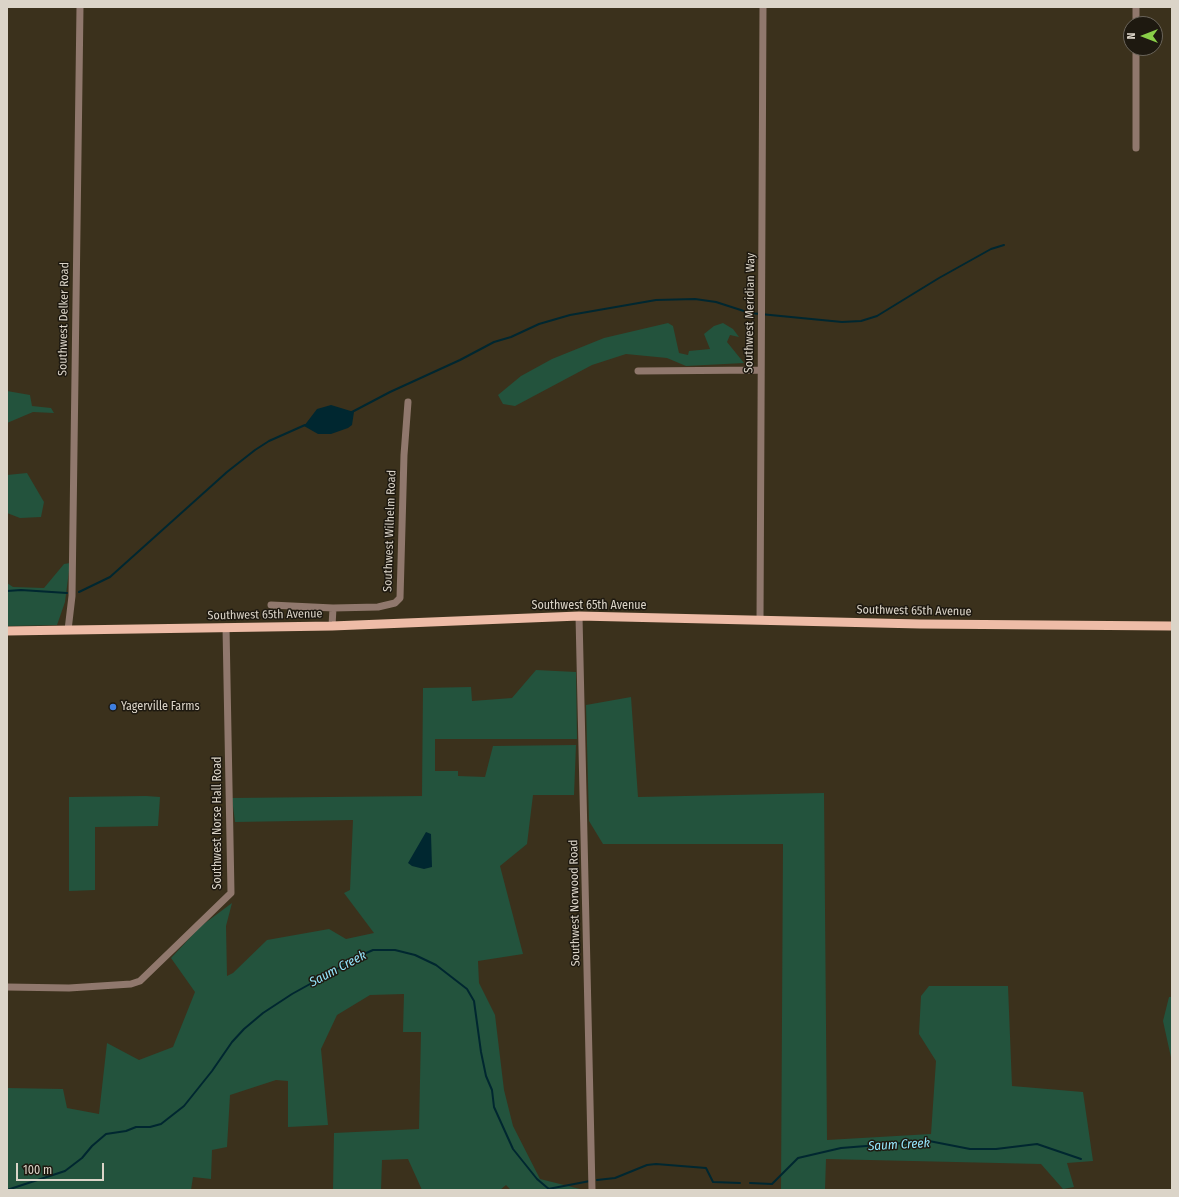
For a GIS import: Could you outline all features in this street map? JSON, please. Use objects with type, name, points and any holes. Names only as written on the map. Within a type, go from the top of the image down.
[{"type":"main road","name":"Southwest 65th Avenue","points":[[7,631],[332,626],[579,616],[920,624],[1172,626]]},
{"type":"street","name":"Southwest Delker Road","points":[[68,630],[72,581],[80,7]]},
{"type":"street","name":"Southwest Meridian Way","points":[[760,620],[763,7]]},
{"type":"street","points":[[1136,56],[1136,148]]},
{"type":"street","points":[[638,371],[761,370]]},
{"type":"street","name":"Southwest Wilhelm Road","points":[[333,608],[389,605],[395,603],[400,598],[404,455],[408,402]]},
{"type":"street","points":[[271,605],[333,608],[332,626]]},
{"type":"street","name":"Southwest Norwood Road","points":[[579,616],[592,1190]]},
{"type":"street","name":"Southwest Norse Hall Road","points":[[7,986],[69,988],[131,984],[140,981],[231,893],[226,627]]},
{"type":"green space","points":[[668,323],[673,326],[679,353],[688,355],[689,351],[710,349],[704,334],[714,326],[723,323],[733,329],[739,337],[730,335],[727,342],[744,363],[686,366],[667,358],[626,354],[592,365],[515,406],[503,404],[498,395],[521,376],[552,359],[604,338]]},
{"type":"green space","points":[[7,391],[30,395],[32,406],[51,408],[54,413],[33,412],[7,423]]},
{"type":"green space","points":[[27,473],[44,502],[41,517],[20,518],[7,513],[7,475]]},
{"type":"green space","points":[[70,563],[65,602],[57,625],[7,626],[7,583],[13,587],[44,588],[64,564]]},
{"type":"green space","points":[[536,670],[576,672],[577,739],[435,739],[435,771],[458,771],[458,776],[485,777],[493,746],[576,745],[574,795],[533,795],[527,844],[500,866],[523,954],[478,961],[479,983],[495,1015],[504,1090],[513,1126],[540,1179],[584,1190],[511,1190],[506,1185],[500,1190],[422,1190],[408,1159],[382,1160],[381,1190],[333,1190],[334,1133],[419,1129],[421,1032],[403,1032],[404,994],[370,995],[337,1015],[321,1049],[328,1125],[288,1127],[288,1081],[276,1080],[230,1095],[227,1147],[212,1150],[211,1179],[193,1177],[191,1190],[7,1190],[7,1088],[63,1089],[67,1108],[99,1114],[107,1043],[139,1060],[173,1047],[195,992],[171,958],[201,926],[232,903],[226,926],[227,976],[233,973],[267,940],[329,929],[346,939],[374,933],[344,893],[350,890],[353,820],[235,822],[232,798],[422,796],[423,688],[471,687],[472,701],[512,698]]},
{"type":"green space","points":[[631,697],[638,797],[824,793],[827,1140],[931,1134],[936,1061],[919,1034],[921,996],[929,986],[1008,986],[1012,1086],[1083,1092],[1093,1161],[1067,1163],[1074,1187],[1063,1189],[1041,1164],[826,1159],[825,1190],[781,1190],[783,844],[603,844],[589,821],[586,705]]},
{"type":"green space","points":[[69,797],[160,797],[158,826],[95,827],[95,890],[69,891]]},
{"type":"green space","points":[[1169,997],[1172,997],[1172,1062],[1163,1021]]},
{"type":"water","points":[[331,405],[354,412],[352,425],[331,434],[318,434],[304,426],[317,409]]},
{"type":"water","points":[[426,832],[431,834],[432,867],[424,869],[412,866],[408,863]]},
{"type":"waterway","points":[[352,412],[494,342],[511,337],[539,324],[570,315],[656,300],[695,299],[716,302],[750,313],[842,322],[861,321],[877,316],[939,278],[991,249],[1004,245]]},
{"type":"waterway","points":[[79,592],[110,577],[227,472],[255,450],[269,441],[305,425]]},
{"type":"waterway","points":[[7,591],[21,590],[67,593]]},
{"type":"waterway","name":"Saum Creek","points":[[7,1190],[65,1171],[82,1158],[92,1146],[106,1134],[126,1131],[136,1127],[150,1127],[161,1124],[184,1106],[212,1071],[232,1042],[244,1029],[263,1013],[292,994],[373,950],[395,950],[415,955],[436,965],[467,989],[474,1001],[481,1052],[486,1076],[492,1090],[494,1107],[513,1149],[537,1179],[550,1190]]},
{"type":"waterway","name":"Saum Creek","points":[[750,1183],[772,1184],[798,1158],[841,1148],[929,1141],[970,1149],[996,1149],[1037,1144],[1081,1159]]},
{"type":"waterway","name":"Saum Creek","points":[[597,1180],[615,1178],[647,1165],[656,1164],[706,1168],[713,1182],[740,1183]]},
{"type":"waterway","name":"Saum Creek","points":[[548,1189],[590,1181]]},
{"type":"place","name":"Yagerville Farms","points":[[113,707]]}]
